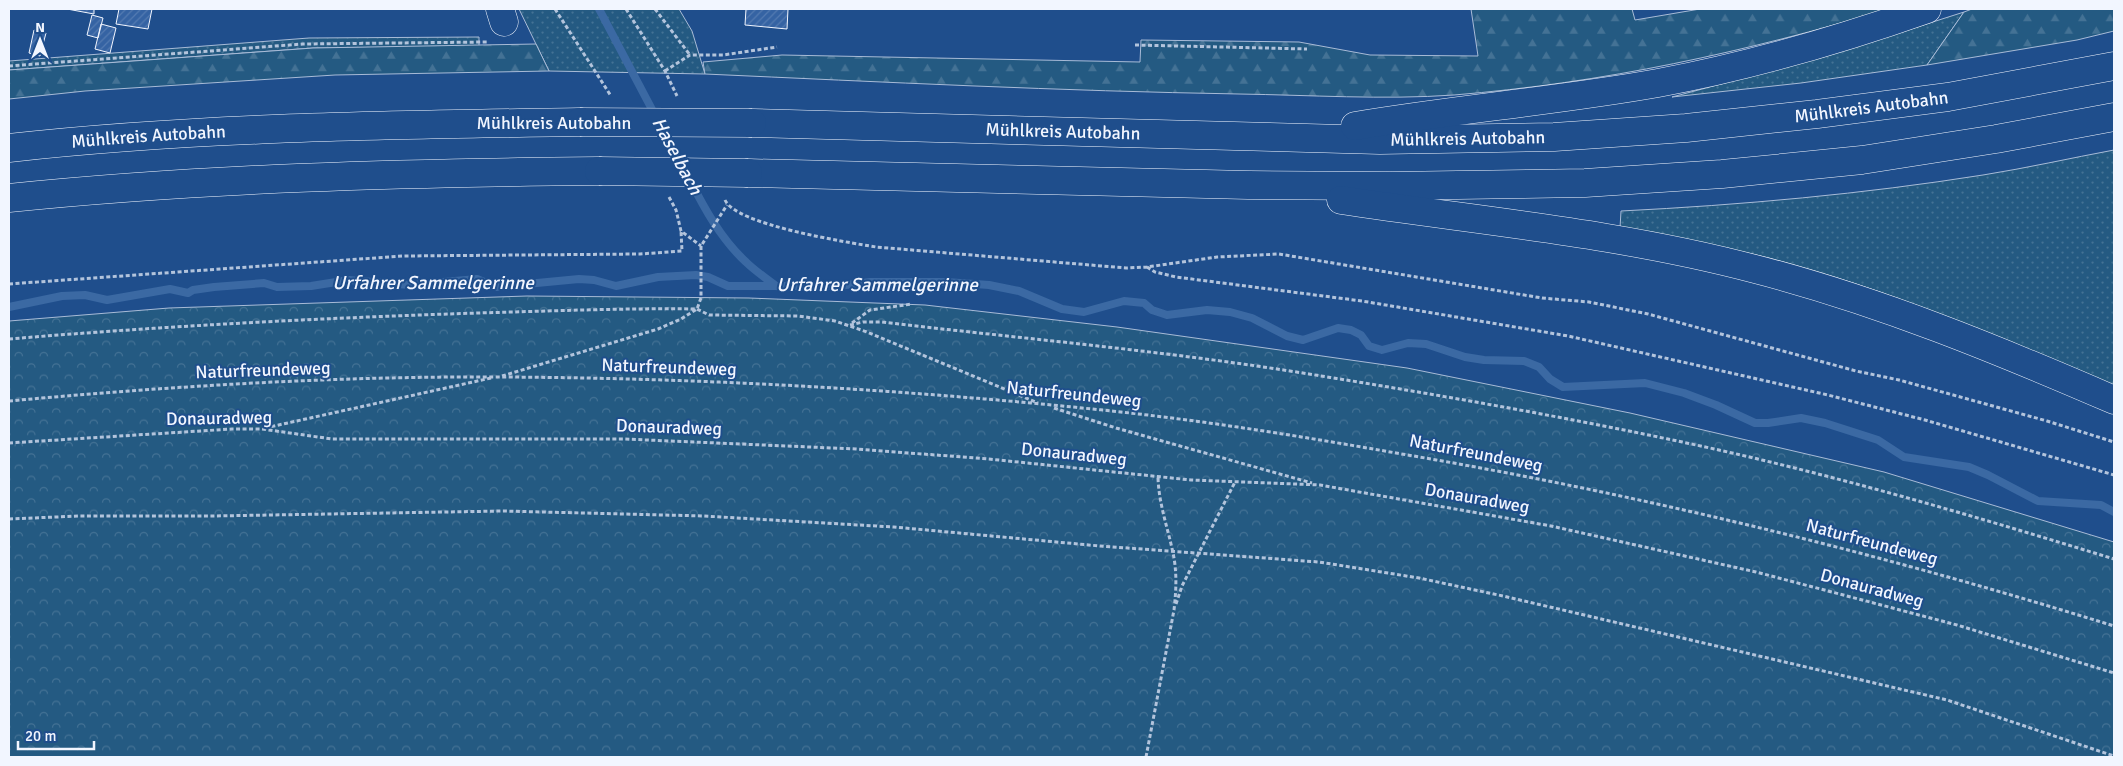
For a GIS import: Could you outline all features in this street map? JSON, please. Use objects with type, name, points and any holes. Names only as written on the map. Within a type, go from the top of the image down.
[{"type":"highway","points":[[1282,138],[1420,115],[1517,105],[1659,83],[1748,64],[1872,28],[1927,9]]},
{"type":"highway","name":"Mühlkreis Autobahn","points":[[9,148],[307,128],[580,122],[752,123],[1380,140],[1554,137],[1686,128],[1817,114],[1948,96],[2114,66]]},
{"type":"highway","points":[[9,198],[217,182],[315,177],[599,171],[1248,185],[1519,185],[1585,183],[1722,174],[1862,160],[1996,139],[2114,117]]},
{"type":"highway","points":[[1248,185],[1445,216],[1594,235],[1754,268],[1884,306],[2114,400]]},
{"type":"path","points":[[555,9],[600,76]]},
{"type":"path","points":[[626,9],[665,71],[690,55],[723,55],[776,47]]},
{"type":"path","points":[[655,9],[690,55]]},
{"type":"path","points":[[9,66],[303,44],[503,42],[502,15]]},
{"type":"path","points":[[1135,45],[1307,49]]},
{"type":"path","points":[[262,429],[498,376],[658,329],[681,319],[697,310],[701,298],[701,246],[727,205],[753,220],[763,223],[866,245],[1099,266],[1147,267],[1217,257],[1280,254],[1542,298],[1589,302],[1648,314],[1856,371],[1899,380],[2047,421],[2114,442]]},
{"type":"path","points":[[9,284],[403,256],[682,252],[682,231]]},
{"type":"path","points":[[1147,267],[1154,272],[1176,278],[1409,308],[1568,336],[1673,359],[1916,418],[2114,475]]},
{"type":"path","points":[[849,325],[870,310],[912,304]]},
{"type":"path","points":[[9,339],[141,328],[292,319],[565,311],[697,310],[709,315],[812,317],[849,325],[1046,405],[1125,431],[1320,485]]},
{"type":"path","points":[[849,325],[863,322],[882,322],[1183,356],[1307,374],[1492,405],[1719,450],[1866,486],[2114,559]]},
{"type":"path","name":"Naturfreundeweg","points":[[9,401],[288,382],[498,376],[808,386],[945,395],[1122,412],[1303,437],[1436,459],[1609,493],[1844,548],[2114,626]]},
{"type":"path","name":"Donauradweg","points":[[9,443],[200,430],[262,429],[332,439],[624,439],[856,449],[989,459],[1158,477],[1320,485],[1551,526],[1756,572],[1966,628],[2114,673]]},
{"type":"path","points":[[1146,757],[1174,610],[1176,575],[1160,501],[1158,477]]},
{"type":"path","points":[[1174,610],[1182,586],[1235,482]]},
{"type":"path","points":[[9,519],[79,516],[560,511],[704,516],[894,527],[1198,554],[1319,562],[1419,578],[1504,596],[1947,700],[2114,756]]},
{"type":"green space","points":[[519,9],[679,9],[692,31],[705,74],[549,71]]},
{"type":"green space","points":[[1471,9],[1632,9],[1635,20],[1700,9],[1889,9],[1782,39],[1674,64],[1564,83],[1454,95],[1346,97],[972,86],[705,74],[703,62],[782,55],[1140,62],[1141,40],[1299,42],[1370,55],[1478,56]]},
{"type":"green space","points":[[1972,9],[2114,9],[2114,31],[2077,40],[1927,65],[1964,12]]},
{"type":"green space","points":[[1964,12],[1927,65],[1801,83],[1672,97],[1823,57]]},
{"type":"green space","points":[[479,37],[479,47],[313,48],[9,70],[9,61],[309,38]]},
{"type":"green space","points":[[536,44],[549,71],[335,75],[85,91],[9,99],[9,70],[313,48]]},
{"type":"green space","points":[[2114,150],[2114,386],[1944,316],[1857,284],[1769,258],[1620,228],[1621,211],[1712,206],[1893,188],[1999,172]]},
{"type":"green space","points":[[527,296],[749,298],[925,305],[1117,327],[1407,368],[1630,413],[1884,472],[2114,542],[2114,757],[9,757],[9,321],[169,308]]},
{"type":"building","points":[[67,9],[94,9],[94,14]]},
{"type":"building","points":[[119,9],[152,9],[148,29],[116,24]]},
{"type":"building","points":[[746,9],[788,9],[787,29],[745,25]]},
{"type":"building","points":[[92,15],[103,18],[98,38],[87,35]]},
{"type":"building","points":[[101,24],[116,28],[110,53],[95,49]]},
{"type":"building","points":[[34,30],[46,33],[40,56],[29,53]]},
{"type":"waterway","name":"Haselbach","points":[[599,9],[656,117]]},
{"type":"waterway","name":"Haselbach","points":[[662,128],[682,166]]},
{"type":"waterway","name":"Haselbach","points":[[689,178],[707,212],[737,253],[776,286]]},
{"type":"waterway","name":"Urfahrer Sammelgerinne","points":[[9,307],[62,296],[85,295],[107,300],[170,289],[188,293],[193,290],[214,287],[264,283],[277,287],[311,286],[349,280],[409,285],[477,279],[496,287],[579,279],[594,280],[616,286],[658,277],[696,275],[708,277],[728,286],[838,286],[870,282],[946,282],[989,285],[1019,291],[1062,309],[1084,312],[1124,301],[1144,303],[1152,310],[1167,315],[1207,310],[1230,312],[1252,318],[1287,336],[1303,340],[1338,328],[1351,330],[1361,335],[1369,346],[1382,350],[1408,343],[1426,344],[1465,357],[1484,360],[1524,361],[1539,367],[1550,379],[1563,387],[1645,383],[1684,393],[1755,423],[1801,418],[1825,423],[1878,440],[1904,457],[1969,467],[2038,501],[2101,505],[2114,512]]}]
